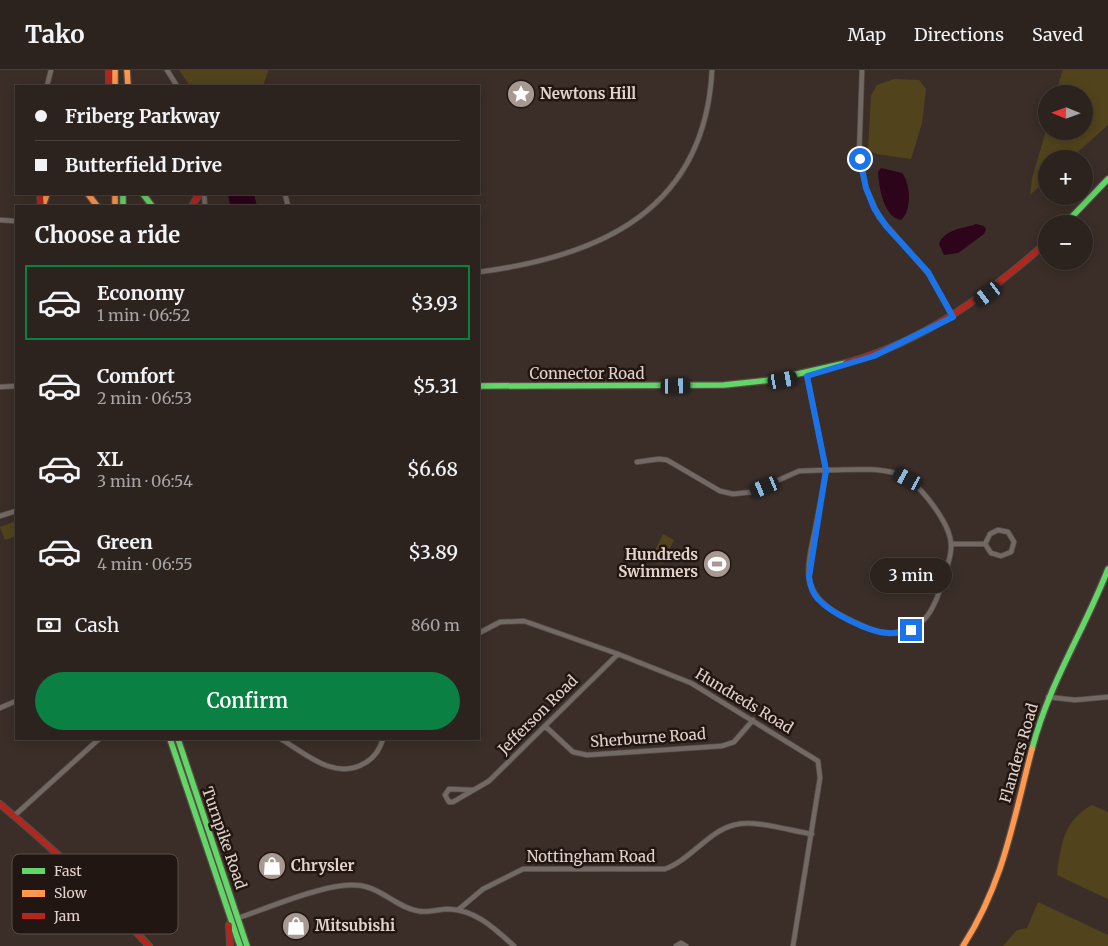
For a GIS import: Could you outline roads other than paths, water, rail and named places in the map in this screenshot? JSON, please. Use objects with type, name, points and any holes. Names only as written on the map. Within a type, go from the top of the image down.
[{"type":"main road","points":[[109,70],[109,85]]},
{"type":"main road","points":[[115,70],[115,85]]},
{"type":"main road","points":[[123,85],[125,70]]},
{"type":"main road","points":[[125,70],[128,85]]},
{"type":"main road","points":[[1074,215],[1108,179]]},
{"type":"main road","name":"Connector Road","points":[[480,386],[724,385],[759,383],[807,376],[874,356],[953,317],[996,288],[1038,250]]},
{"type":"main road","name":"Flanders Road","points":[[963,946],[983,914],[999,875],[1033,743],[1048,697],[1108,570]]},
{"type":"main road","name":"Turnpike Road","points":[[170,740],[240,946]]},
{"type":"main road","name":"Turnpike Road","points":[[178,740],[247,946]]},
{"type":"main road","points":[[0,804],[60,854]]},
{"type":"main road","points":[[228,910],[230,946]]},
{"type":"main road","points":[[138,934],[149,946]]},
{"type":"street","points":[[46,85],[51,70]]},
{"type":"street","points":[[167,70],[176,85]]},
{"type":"street","points":[[480,272],[524,266],[575,251],[614,232],[661,199],[680,178],[698,144],[707,116],[712,70]]},
{"type":"street","points":[[862,70],[860,157],[866,188],[882,221],[928,272],[953,317]]},
{"type":"street","points":[[0,220],[15,221]]},
{"type":"street","points":[[637,462],[667,460],[720,491],[733,494],[752,492],[799,472],[826,470],[888,472],[908,479],[916,485],[945,522],[951,544],[936,604],[921,624],[911,630],[889,633],[878,632],[830,609],[817,598],[811,587],[809,577],[826,470],[807,376]]},
{"type":"street","points":[[0,387],[15,386]]},
{"type":"street","points":[[0,516],[15,511]]},
{"type":"street","points":[[998,530],[1008,532],[1014,542],[1011,552],[1001,556],[991,553],[985,544],[990,534],[998,530]]},
{"type":"street","points":[[951,544],[985,544]]},
{"type":"street","name":"Hundreds Road","points":[[480,632],[500,622],[524,621],[618,654],[691,682],[818,761],[820,778],[793,946]]},
{"type":"street","name":"Jefferson Road","points":[[473,790],[449,789],[445,799],[453,802],[489,781],[618,654]]},
{"type":"street","points":[[1048,697],[1075,700],[1108,697]]},
{"type":"street","points":[[0,708],[15,701]]},
{"type":"street","name":"Sherburne Road","points":[[545,726],[573,752],[587,755],[722,746],[734,742],[753,720]]},
{"type":"street","points":[[14,816],[98,740]]},
{"type":"street","points":[[283,740],[326,766],[337,770],[349,770],[370,760],[378,751],[383,740]]},
{"type":"street","name":"Nottingham Road","points":[[458,910],[483,889],[516,871],[665,869],[675,865],[724,829],[740,824],[812,834]]},
{"type":"street","points":[[238,918],[343,884],[366,887],[408,909],[420,912],[458,910],[478,916],[514,946]]},
{"type":"street","points":[[676,946],[681,943],[686,946]]},
{"type":"place","name":"Newtons Hill","points":[[521,94]]},
{"type":"place","name":"Hundreds Swimmers","points":[[717,564]]},
{"type":"place","name":"Chrysler","points":[[272,866]]},
{"type":"place","name":"Mitsubishi","points":[[296,926]]}]
